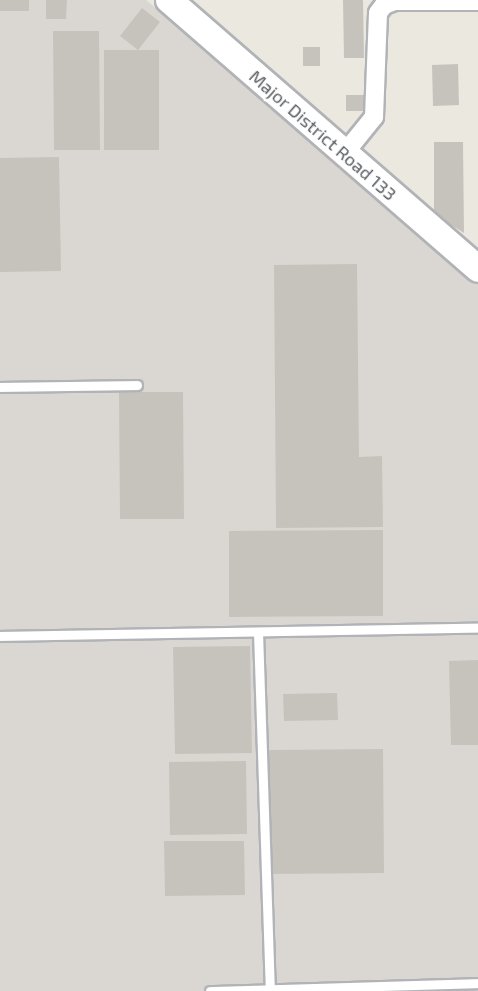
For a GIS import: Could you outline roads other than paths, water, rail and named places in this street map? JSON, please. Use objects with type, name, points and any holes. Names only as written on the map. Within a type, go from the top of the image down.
[{"type":"main road","name":"Major District Road 133","points":[[169,0],[478,269]]},
{"type":"street","points":[[344,154],[374,117],[378,12],[384,5],[395,1],[478,1]]},
{"type":"lane","points":[[0,387],[137,385]]},
{"type":"lane","points":[[0,636],[478,628]]},
{"type":"lane","points":[[258,632],[270,989]]},
{"type":"lane","points":[[210,991],[478,983]]}]
